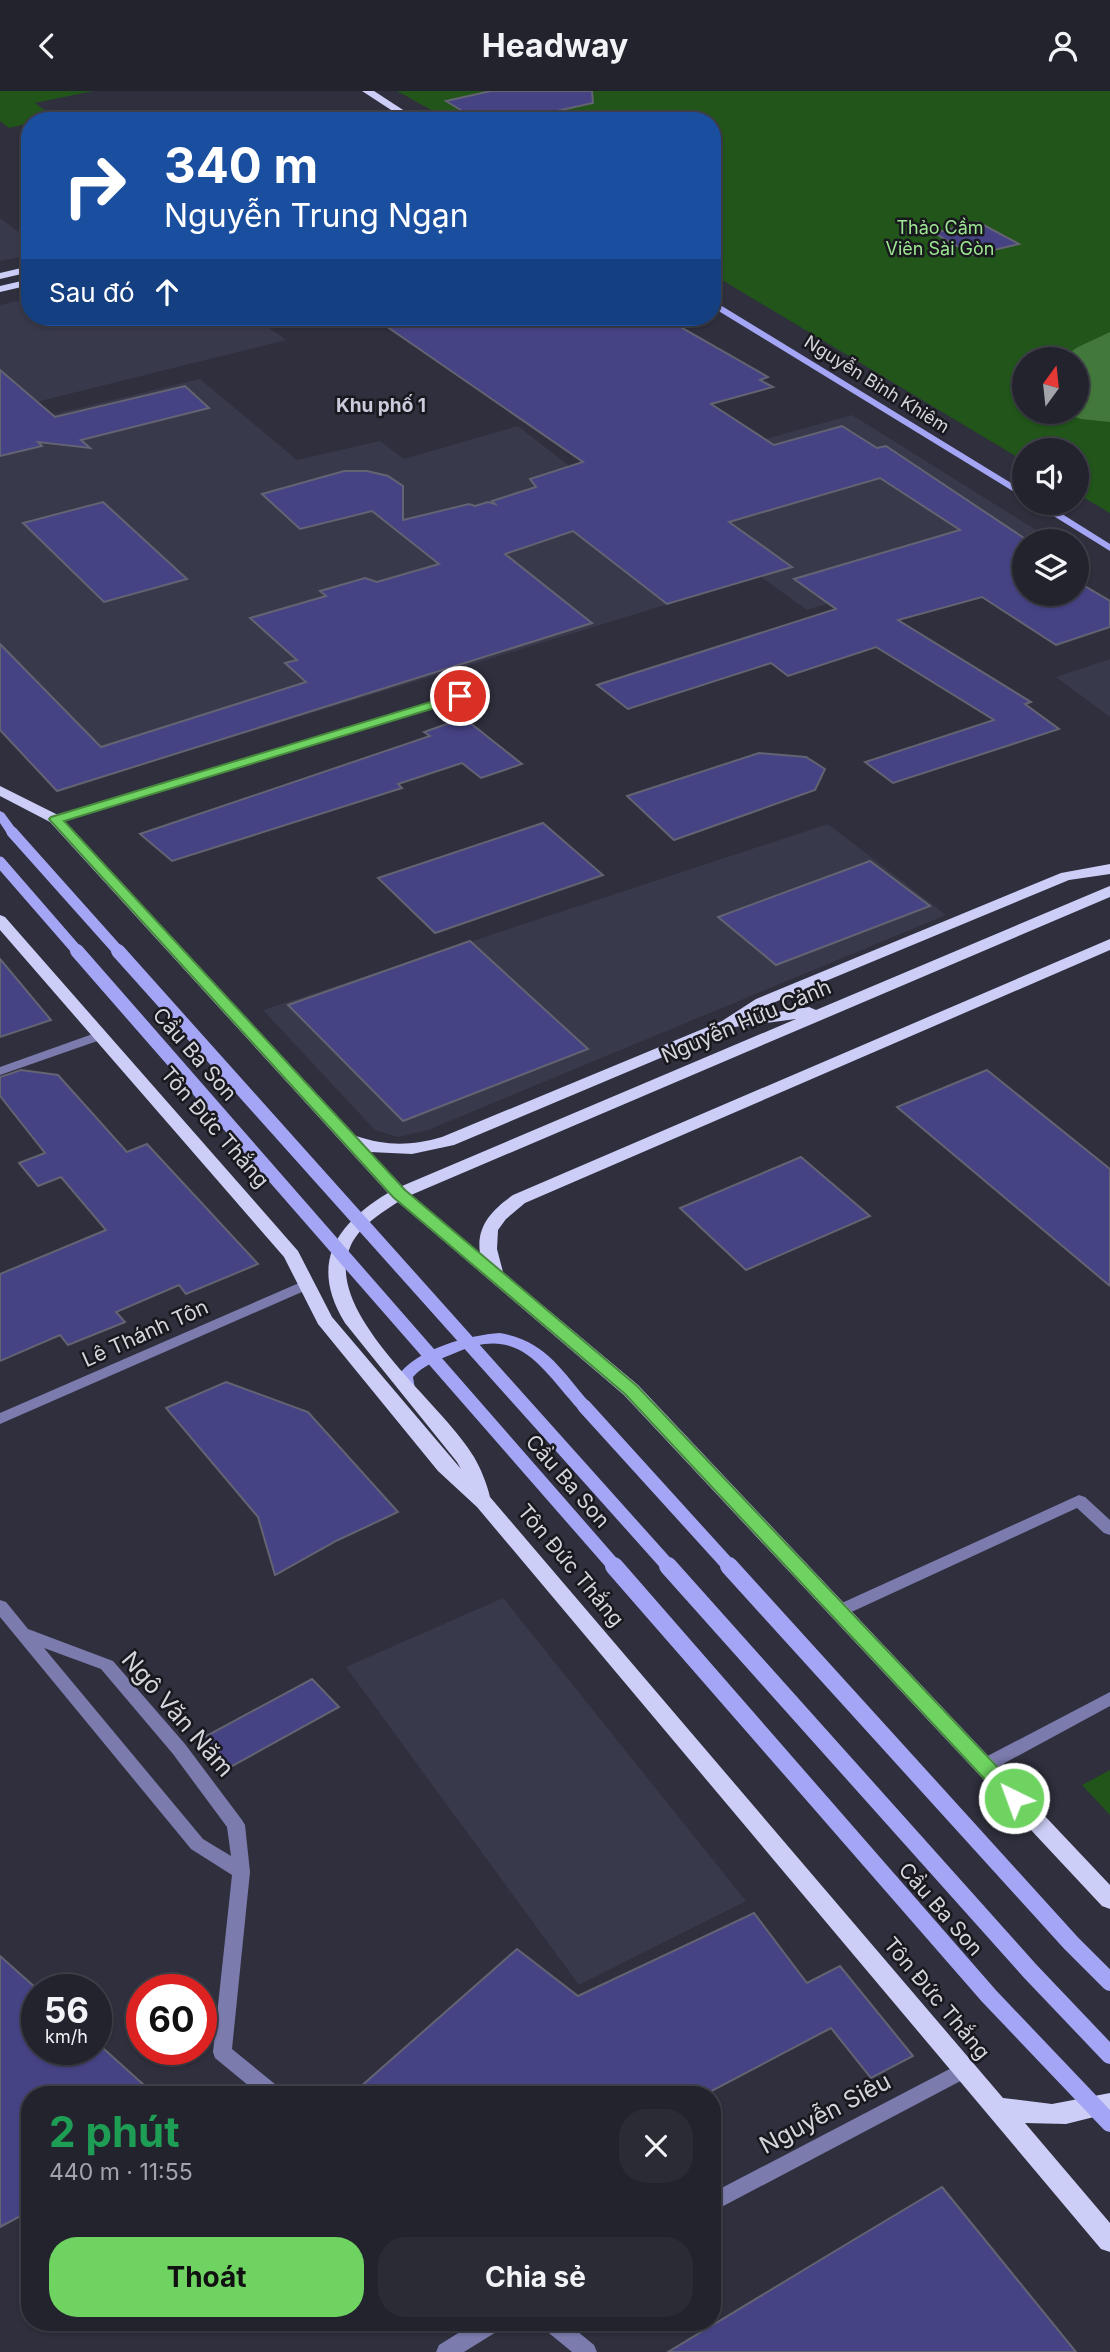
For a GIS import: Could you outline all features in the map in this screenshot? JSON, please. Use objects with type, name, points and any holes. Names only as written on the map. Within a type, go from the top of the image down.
[{"type":"main road","points":[[367,91],[401,112]]},
{"type":"main road","points":[[0,276],[21,271]]},
{"type":"main road","points":[[0,289],[21,284]]},
{"type":"main road","name":"Nguyễn Bỉnh Khiêm","points":[[721,309],[1012,488]]},
{"type":"main road","points":[[1057,515],[1110,548]]},
{"type":"main road","points":[[0,790],[55,819],[399,1194],[631,1390],[1110,1900]]},
{"type":"main road","name":"Cầu Ba Son","points":[[0,815],[12,832],[1030,1971],[1110,2055]]},
{"type":"main road","name":"Cầu Ba Son","points":[[0,862],[980,1986],[1110,2123]]},
{"type":"main road","points":[[347,1138],[368,1147],[393,1152],[448,1141],[728,1024],[762,1002],[1066,876],[1110,869]]},
{"type":"main road","name":"Nguyễn Hữu Cảnh","points":[[484,1502],[466,1458],[351,1319],[339,1296],[337,1256],[343,1238],[373,1208],[399,1194],[1110,891]]},
{"type":"main road","name":"Tôn Đức Thắng","points":[[0,920],[292,1255],[324,1320],[445,1466],[484,1502],[1110,2241]]},
{"type":"main road","points":[[494,1273],[486,1250],[488,1231],[498,1214],[519,1199],[1110,944]]},
{"type":"main road","points":[[728,1024],[836,1007]]},
{"type":"main road","points":[[408,1389],[405,1376],[416,1365],[477,1340],[509,1339],[535,1352],[1110,1982]]},
{"type":"main road","points":[[995,2106],[1048,2116],[1082,2112],[1110,2103]]},
{"type":"street","points":[[55,819],[460,696]]},
{"type":"street","points":[[0,1071],[101,1035]]},
{"type":"street","name":"Lê Thánh Tôn","points":[[0,1419],[306,1285]]},
{"type":"street","points":[[839,1611],[1079,1501],[1110,1529]]},
{"type":"street","name":"Ngô Văn Năm","points":[[0,1606],[197,1844],[241,1872]]},
{"type":"street","name":"Ngô Văn Năm","points":[[25,1634],[107,1665],[179,1749],[236,1825],[241,1872],[222,2052],[263,2086]]},
{"type":"street","points":[[984,1766],[1110,1698]]},
{"type":"street","name":"Nguyễn Siêu","points":[[721,2198],[963,2070]]},
{"type":"street","points":[[446,2352],[480,2331]]},
{"type":"street","points":[[562,2331],[587,2352]]},
{"type":"shaded area","points":[[0,218],[21,234],[21,257],[0,261]]},
{"type":"shaded area","points":[[21,300],[21,326],[267,326],[286,340],[0,411],[0,305]]},
{"type":"shaded area","points":[[1110,332],[1110,422],[1089,420],[1089,347],[1078,347]]},
{"type":"shaded area","points":[[200,379],[297,460],[380,441],[404,459],[518,426],[724,587],[57,791],[0,730],[0,427]]},
{"type":"shaded area","points":[[852,415],[1034,529],[1012,529],[1012,545],[807,610],[655,501],[748,444]]},
{"type":"shaded area","points":[[1110,659],[1110,717],[1056,677]]},
{"type":"shaded area","points":[[828,824],[946,915],[428,1130],[398,1137],[375,1130],[263,1010]]},
{"type":"shaded area","points":[[503,1598],[746,1901],[579,1985],[346,1667]]},
{"type":"green space","points":[[0,91],[93,91],[35,103],[47,112],[21,112],[21,125],[9,128],[0,121]]},
{"type":"green space","name":"Thảo Cầm Viên Sài Gòn","points":[[397,91],[1110,91],[1110,513],[1089,501],[1089,438],[1012,438],[1012,454],[721,279],[721,112],[435,112]]},
{"type":"green space","points":[[1110,1770],[1110,1815],[1082,1785]]},
{"type":"building","points":[[491,91],[592,91],[593,103],[552,112],[464,112],[446,101]]},
{"type":"building","points":[[978,222],[1019,244],[973,255],[934,233]]},
{"type":"building","points":[[386,326],[679,326],[768,377],[760,380],[773,387],[711,404],[774,445],[842,426],[877,448],[886,446],[1012,530],[1012,606],[1089,606],[1089,589],[1110,601],[1110,627],[1056,645],[982,597],[898,620],[1031,702],[1025,704],[1059,729],[893,783],[865,762],[994,720],[876,647],[788,676],[771,663],[628,709],[597,685],[836,609],[794,579],[960,530],[880,478],[729,522],[792,567],[667,604],[573,531],[505,554],[592,623],[57,791],[0,730],[0,644],[101,747],[306,682],[285,663],[297,660],[250,618],[326,596],[320,591],[365,578],[377,582],[439,564],[372,511],[300,529],[262,494],[344,471],[367,471],[388,476],[403,486],[403,520],[469,504],[495,504],[492,501],[536,487],[530,479],[583,462]]},
{"type":"building","points":[[0,370],[55,417],[185,386],[209,408],[81,440],[90,448],[38,442],[42,446],[0,456]]},
{"type":"building","points":[[103,502],[187,579],[104,602],[23,523]]},
{"type":"building","points":[[464,718],[522,764],[481,778],[462,763],[398,784],[402,788],[172,861],[140,834],[430,736],[424,732]]},
{"type":"building","points":[[759,753],[806,757],[825,769],[815,790],[674,840],[627,796]]},
{"type":"building","points":[[543,823],[603,875],[435,933],[378,878]]},
{"type":"building","points":[[870,861],[930,906],[776,965],[718,917]]},
{"type":"building","points":[[470,941],[588,1049],[403,1121],[288,1005]]},
{"type":"building","points":[[0,959],[51,1020],[0,1037]]},
{"type":"building","points":[[21,1070],[58,1075],[127,1152],[147,1144],[258,1264],[186,1294],[179,1285],[116,1312],[125,1322],[68,1345],[60,1335],[0,1361],[0,1274],[106,1230],[61,1177],[38,1186],[19,1163],[45,1153],[0,1096],[0,1077]]},
{"type":"building","points":[[987,1070],[1110,1169],[1110,1286],[897,1107]]},
{"type":"building","points":[[801,1157],[870,1216],[746,1270],[680,1208]]},
{"type":"building","points":[[226,1382],[308,1412],[398,1512],[338,1540],[275,1575],[258,1517],[166,1408]]},
{"type":"building","points":[[312,1679],[339,1707],[225,1770],[199,1740]]},
{"type":"building","points":[[754,1913],[807,1983],[840,1966],[913,2056],[871,2078],[831,2028],[721,2086],[361,2086],[517,1949],[578,1996]]},
{"type":"building","points":[[0,1956],[21,1975],[21,2065],[112,2065],[112,2056],[145,2086],[21,2086],[21,2216],[0,2227]]},
{"type":"building","points":[[942,2187],[1076,2352],[668,2352],[703,2331],[721,2331],[721,2320]]},
{"type":"district","name":"Khu phố 1","points":[[381,405]]},
{"type":"route","points":[[460,696],[55,819],[399,1194],[631,1390],[1014,1798]]}]
